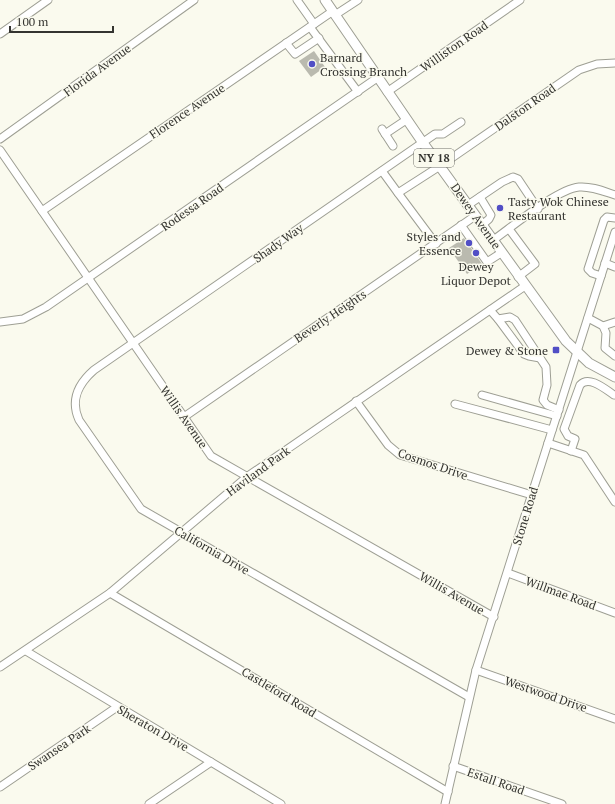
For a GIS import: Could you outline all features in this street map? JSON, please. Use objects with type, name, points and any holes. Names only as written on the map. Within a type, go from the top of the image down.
[{"type":"main road","name":"Dewey Avenue","points":[[325,0],[406,120],[518,277],[577,353],[596,367],[615,378]]},
{"type":"street","points":[[0,34],[48,0]]},
{"type":"street","name":"Florida Avenue","points":[[0,139],[194,0]]},
{"type":"street","points":[[297,0],[319,38],[358,92]]},
{"type":"street","name":"Florence Avenue","points":[[42,211],[312,25],[358,0]]},
{"type":"street","name":"Williston Road","points":[[387,92],[520,0]]},
{"type":"street","points":[[286,43],[295,54],[319,38]]},
{"type":"street","name":"Dalston Road","points":[[398,193],[440,166],[579,70],[597,64],[615,63]]},
{"type":"street","name":"Rodessa Road","points":[[0,322],[16,320],[33,314],[88,278],[377,78]]},
{"type":"street","points":[[393,146],[384,132],[406,120]]},
{"type":"street","name":"Shady Way","points":[[133,343],[435,134],[443,134],[461,122]]},
{"type":"street","name":"Willis Avenue","points":[[0,150],[211,456],[494,617]]},
{"type":"street","points":[[382,171],[436,244]]},
{"type":"street","points":[[468,205],[506,179],[516,177],[538,209]]},
{"type":"street","points":[[492,240],[572,188],[589,187],[615,195]]},
{"type":"street","points":[[480,197],[492,215],[489,220],[482,225]]},
{"type":"street","name":"Beverly Heights","points":[[184,417],[475,216]]},
{"type":"street","points":[[601,276],[592,273],[588,269],[604,220],[606,217],[615,218]]},
{"type":"street","points":[[462,225],[487,262],[501,252]]},
{"type":"street","points":[[509,229],[535,264],[518,277]]},
{"type":"street","name":"Stone Road","points":[[445,804],[476,670],[615,232]]},
{"type":"street","points":[[605,263],[615,266]]},
{"type":"street","name":"Haviland Park","points":[[0,667],[26,651],[110,593],[248,476],[525,286]]},
{"type":"street","points":[[490,310],[524,354],[540,358]]},
{"type":"street","points":[[498,319],[510,317],[515,320],[540,358],[548,374],[543,400],[558,413]]},
{"type":"street","points":[[588,318],[603,326],[606,333],[605,348],[615,356]]},
{"type":"street","points":[[603,326],[615,322]]},
{"type":"street","name":"California Drive","points":[[133,343],[94,370],[83,380],[76,396],[76,413],[141,509],[469,697]]},
{"type":"street","points":[[571,451],[575,439],[568,436],[564,429],[580,385],[583,382],[590,381],[614,394],[615,403]]},
{"type":"street","points":[[482,395],[558,413]]},
{"type":"street","name":"Cosmos Drive","points":[[356,401],[388,445],[400,455],[532,495]]},
{"type":"street","points":[[455,404],[552,430]]},
{"type":"street","points":[[548,443],[584,455],[615,502]]},
{"type":"street","name":"Willmae Road","points":[[508,573],[615,613]]},
{"type":"street","name":"Castleford Road","points":[[110,593],[448,792]]},
{"type":"street","name":"Sheraton Drive","points":[[26,651],[117,707],[281,804]]},
{"type":"street","name":"Westwood Drive","points":[[476,670],[615,719]]},
{"type":"street","name":"Swansea Park","points":[[0,787],[117,707]]},
{"type":"street","points":[[149,804],[211,762]]},
{"type":"street","name":"Estall Road","points":[[453,766],[562,804]]},
{"type":"building","name":"Barnard Crossing Branch","points":[[314,51],[325,67],[311,77],[299,61]]},
{"type":"building","points":[[464,238],[482,264],[467,274],[449,248]]},
{"type":"place","name":"Barnard Crossing Branch","points":[[312,64]]},
{"type":"place","name":"Tasty Wok Chinese Restaurant","points":[[500,208]]},
{"type":"place","name":"Styles and Essence","points":[[469,243]]},
{"type":"place","name":"Dewey Liquor Depot","points":[[476,253]]},
{"type":"place","name":"Dewey & Stone","points":[[556,350]]}]
